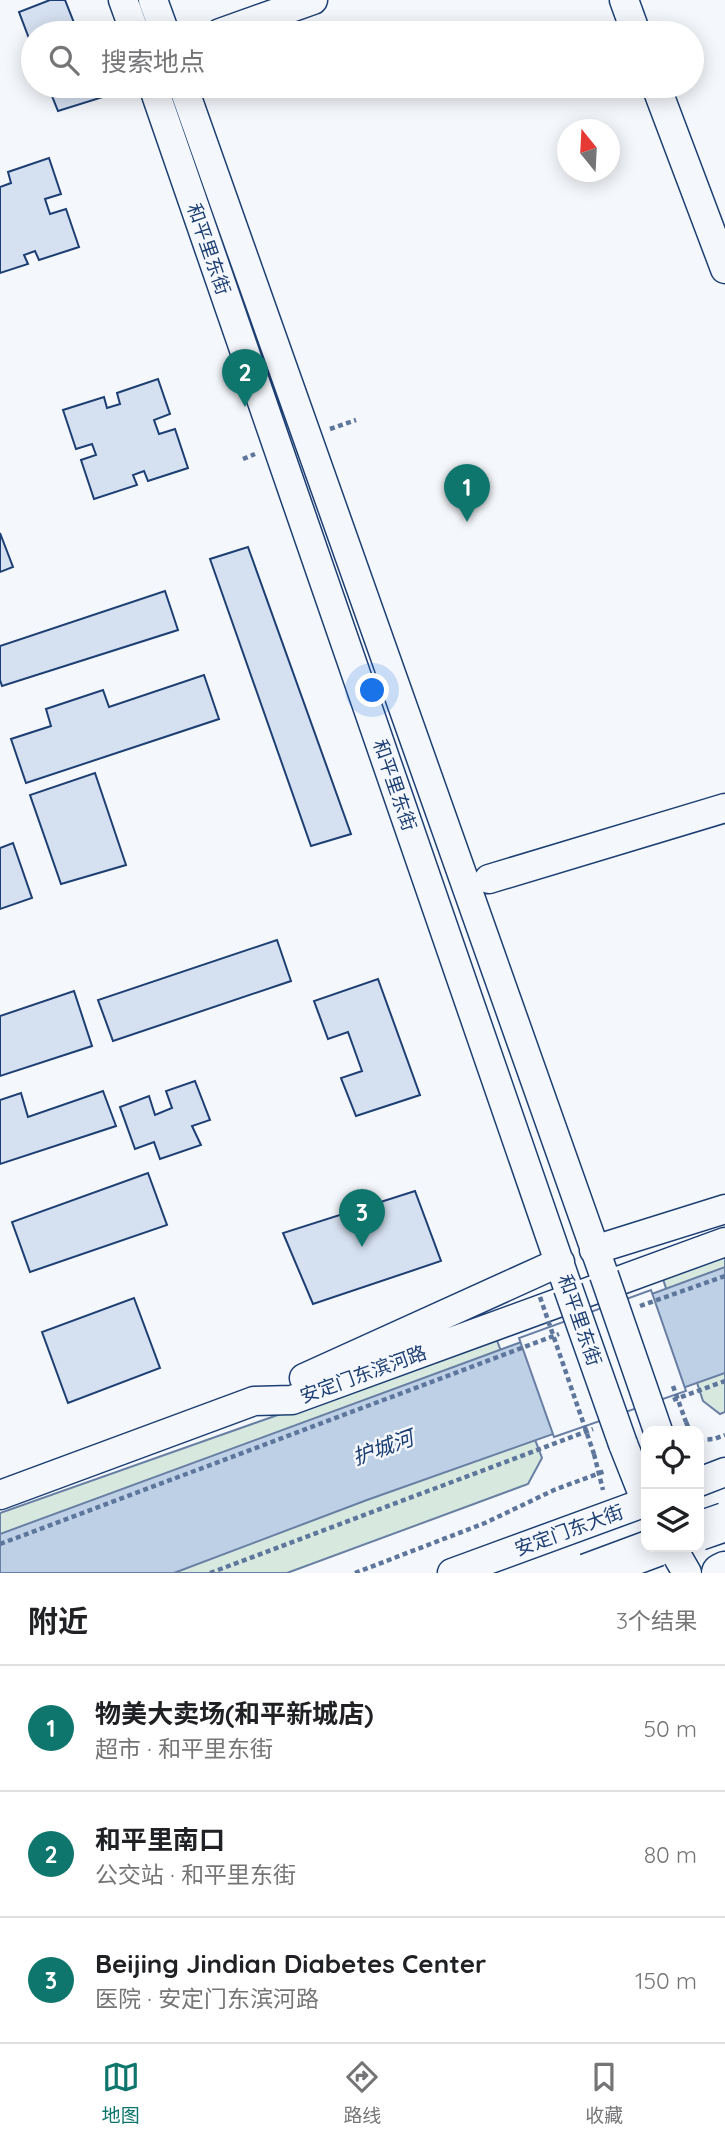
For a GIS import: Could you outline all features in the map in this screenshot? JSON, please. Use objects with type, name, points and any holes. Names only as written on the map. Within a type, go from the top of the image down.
[{"type":"highway","points":[[704,1529],[725,1521]]},
{"type":"highway","points":[[587,1573],[644,1552]]},
{"type":"street","points":[[123,0],[131,21]]},
{"type":"street","points":[[153,0],[161,21]]},
{"type":"street","points":[[254,21],[313,0]]},
{"type":"street","points":[[624,0],[632,21]]},
{"type":"street","name":"和平里东街","points":[[157,98],[564,1275],[641,1489]]},
{"type":"street","name":"和平里东街","points":[[187,98],[599,1263],[659,1422]]},
{"type":"street","points":[[661,98],[725,269]]},
{"type":"street","points":[[489,879],[725,808]]},
{"type":"street","points":[[599,1263],[725,1209]]},
{"type":"street","name":"安定门东滨河路","points":[[0,1495],[254,1401],[292,1400],[725,1242]]},
{"type":"street","points":[[254,1401],[564,1275]]},
{"type":"street","points":[[704,1480],[725,1472]]},
{"type":"street","name":"安定门东大街","points":[[468,1570],[641,1504]]},
{"type":"street","points":[[704,1528],[725,1564]]},
{"type":"street","points":[[675,1552],[687,1573]]},
{"type":"path","points":[[627,1310],[725,1276]]},
{"type":"path","points":[[540,1297],[594,1454]]},
{"type":"path","points":[[0,1544],[565,1332]]},
{"type":"path","points":[[659,1422],[725,1381]]},
{"type":"path","points":[[686,1422],[688,1426]]},
{"type":"path","points":[[210,1573],[596,1428]]},
{"type":"path","points":[[704,1440],[725,1435]]},
{"type":"path","points":[[355,1573],[485,1524],[627,1453]]},
{"type":"shaded area","points":[[725,1257],[725,1412],[720,1414],[703,1401],[663,1279]]},
{"type":"shaded area","points":[[496,1338],[542,1458],[528,1484],[287,1573],[0,1573],[0,1513]]},
{"type":"water","name":"护城河","points":[[725,1267],[725,1373],[367,1500],[174,1573],[0,1573],[0,1534]]},
{"type":"pier","points":[[651,1290],[686,1391],[554,1437],[519,1338]]},
{"type":"building","points":[[50,0],[65,0],[73,21],[22,21],[19,12]]},
{"type":"building","points":[[53,98],[100,98],[58,111]]},
{"type":"building","points":[[49,158],[61,194],[45,199],[50,214],[66,209],[79,247],[39,260],[35,251],[24,255],[28,264],[0,273],[0,187],[11,183],[8,172]]},
{"type":"building","points":[[158,379],[170,414],[154,420],[159,434],[175,429],[188,468],[148,481],[144,471],[133,475],[137,485],[94,499],[81,460],[96,455],[92,444],[76,449],[63,410],[104,397],[107,408],[120,404],[117,393]]},
{"type":"building","points":[[0,533],[13,567],[0,572]]},
{"type":"building","points":[[248,547],[351,834],[311,846],[210,559]]},
{"type":"building","points":[[165,591],[178,630],[2,686],[0,646]]},
{"type":"building","points":[[204,675],[219,719],[26,783],[11,739],[51,726],[46,709],[103,690],[109,707]]},
{"type":"building","points":[[95,773],[126,865],[61,884],[30,795]]},
{"type":"building","points":[[13,843],[32,898],[0,909],[0,848]]},
{"type":"building","points":[[277,940],[291,981],[113,1041],[98,1000]]},
{"type":"building","points":[[378,979],[420,1095],[356,1116],[341,1078],[362,1071],[348,1032],[328,1039],[314,1001]]},
{"type":"building","points":[[74,991],[92,1046],[0,1076],[0,1016]]},
{"type":"building","points":[[195,1081],[210,1120],[192,1126],[201,1145],[160,1159],[154,1142],[135,1149],[120,1107],[149,1096],[155,1115],[172,1108],[166,1091]]},
{"type":"building","points":[[103,1091],[116,1126],[0,1164],[0,1100],[21,1093],[28,1117]]},
{"type":"building","points":[[148,1173],[167,1225],[30,1272],[12,1222]]},
{"type":"building","points":[[415,1191],[441,1261],[313,1304],[283,1233]]},
{"type":"building","points":[[134,1298],[160,1368],[68,1403],[42,1332]]},
{"type":"place","name":"和平里南口","points":[[245,407]]},
{"type":"place","name":"物美大卖场(和平新城店)","points":[[467,522]]},
{"type":"place","name":"Beijing Jindian Diabetes Center","points":[[362,1247]]}]
